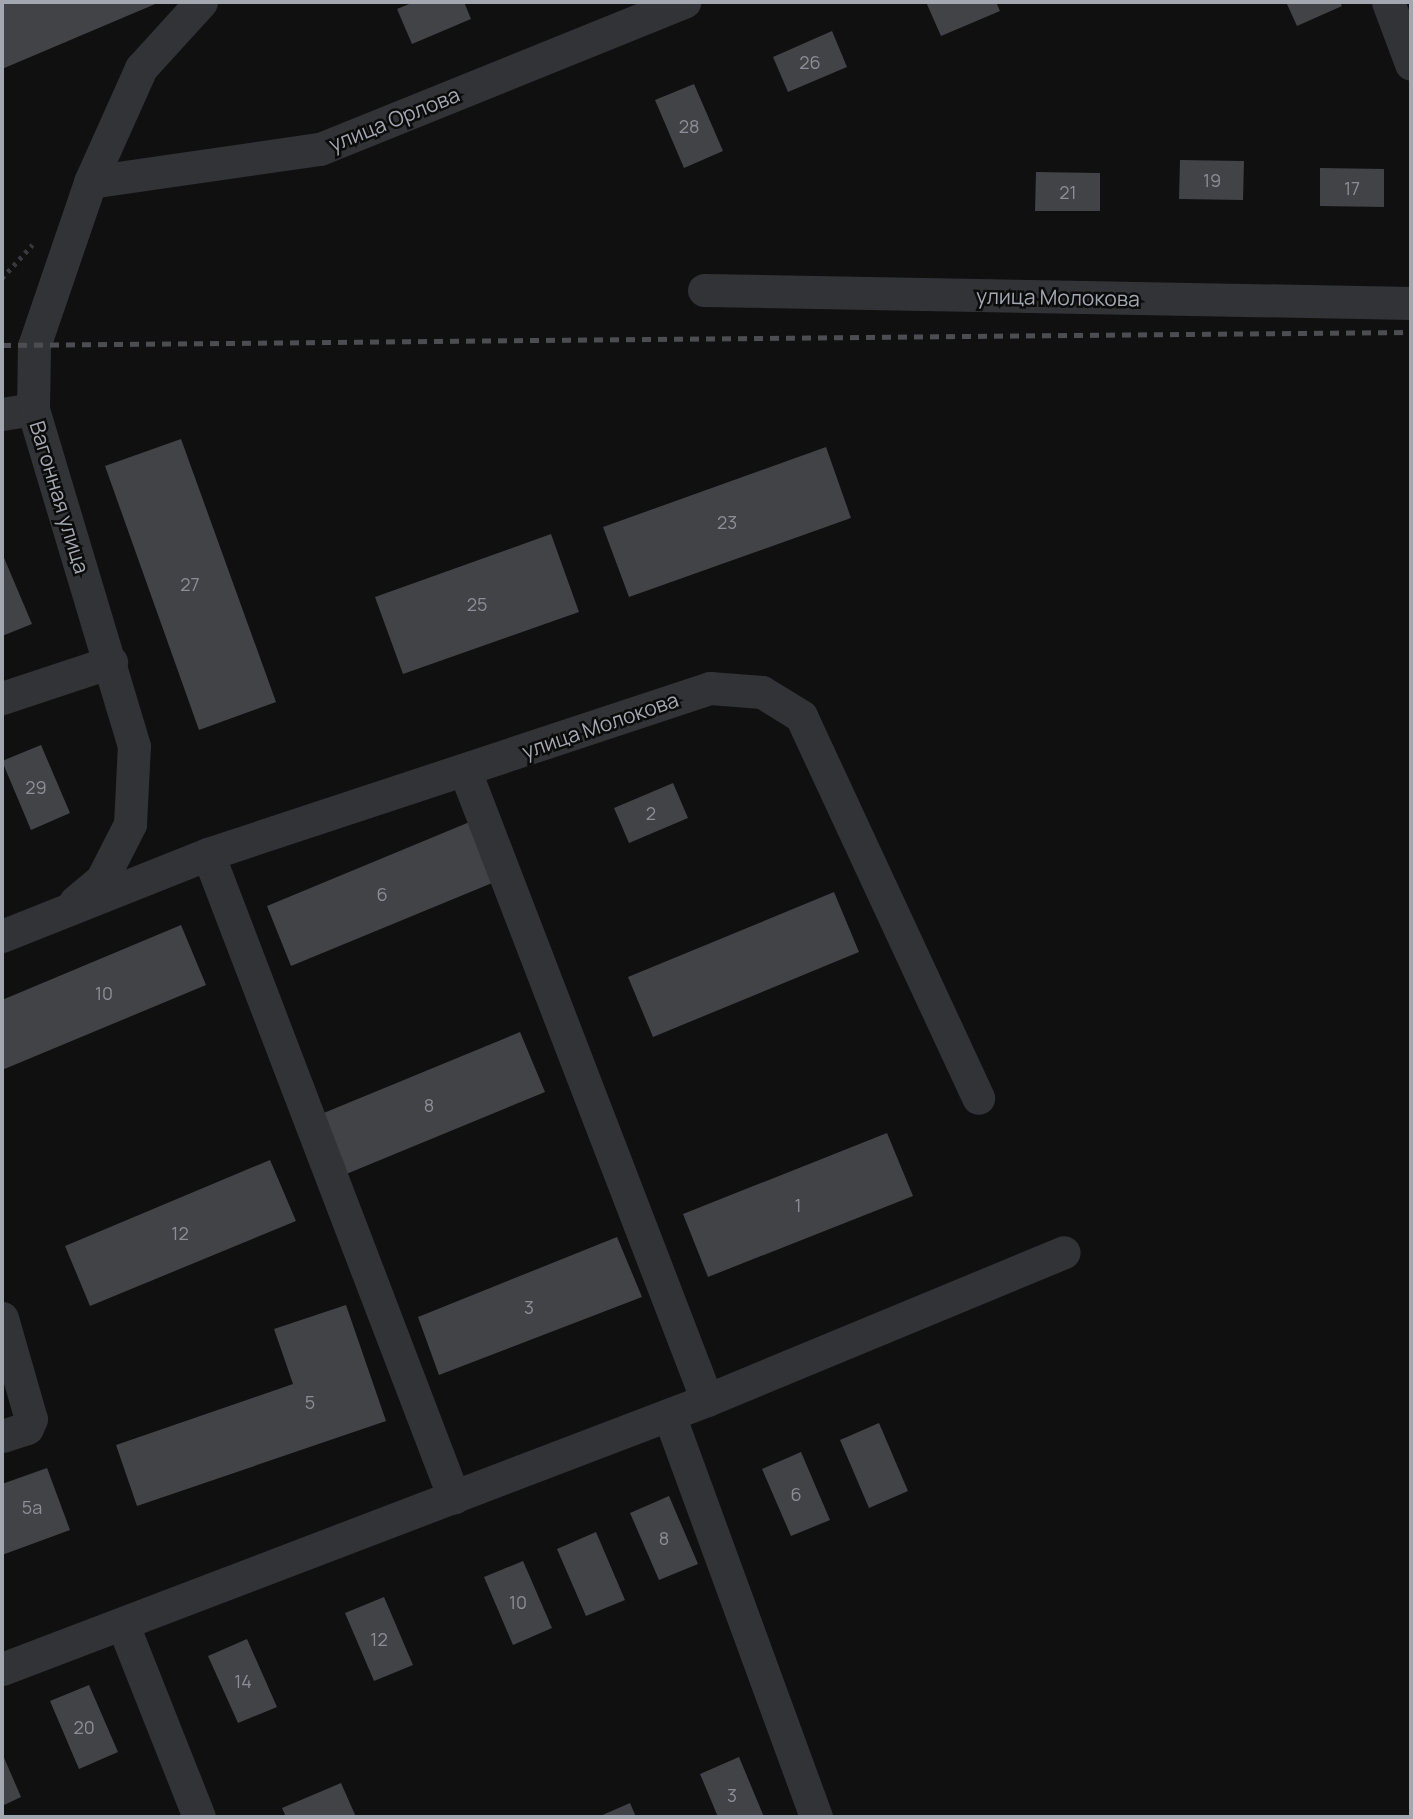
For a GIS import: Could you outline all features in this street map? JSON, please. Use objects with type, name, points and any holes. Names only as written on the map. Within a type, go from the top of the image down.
[{"type":"street","name":"Вагонная улица","points":[[57,917],[102,879],[130,824],[134,746],[111,662],[18,411],[34,346],[90,182],[141,68],[201,2]]},
{"type":"street","name":"улица Орлова","points":[[90,182],[320,149],[684,2]]},
{"type":"street","points":[[1388,2],[1411,64]]},
{"type":"street","name":"улица Молокова","points":[[704,290],[1411,303]]},
{"type":"street","points":[[2,698],[111,662]]},
{"type":"street","name":"улица Молокова","points":[[2,936],[57,917],[208,854],[466,771],[710,688],[762,692],[801,716],[978,1098]]},
{"type":"street","points":[[466,771],[706,1400]]},
{"type":"street","points":[[208,854],[454,1498]]},
{"type":"street","points":[[2,1670],[669,1415],[1064,1252]]},
{"type":"street","points":[[2,1318],[31,1419],[27,1428],[2,1436]]},
{"type":"street","points":[[669,1415],[816,1817]]},
{"type":"street","points":[[123,1625],[199,1817]]},
{"type":"building","points":[[2,2],[160,2],[2,69]]},
{"type":"building","points":[[414,2],[464,2],[471,19],[412,44],[397,9]]},
{"type":"building","points":[[926,2],[996,2],[1000,11],[941,36]]},
{"type":"building","points":[[1286,2],[1340,2],[1342,6],[1297,26]]},
{"type":"building","points":[[832,31],[847,67],[788,92],[773,57]]},
{"type":"building","points":[[694,84],[723,151],[684,168],[655,100]]},
{"type":"building","points":[[1180,160],[1244,161],[1243,200],[1179,199]]},
{"type":"building","points":[[1320,168],[1384,169],[1384,207],[1320,206]]},
{"type":"building","points":[[1036,172],[1100,173],[1100,211],[1035,211]]},
{"type":"building","points":[[181,439],[276,702],[199,730],[105,466]]},
{"type":"building","points":[[826,447],[851,518],[629,597],[603,527]]},
{"type":"building","points":[[551,534],[579,612],[403,674],[375,597]]},
{"type":"building","points":[[2,553],[32,624],[2,636]]},
{"type":"building","points":[[41,745],[70,813],[31,830],[2,761]]},
{"type":"building","points":[[673,783],[688,818],[629,843],[614,808]]},
{"type":"building","points":[[472,821],[497,881],[291,966],[267,906]]},
{"type":"building","points":[[834,892],[859,952],[653,1037],[628,977]]},
{"type":"building","points":[[181,925],[206,985],[2,1070],[2,1000]]},
{"type":"building","points":[[520,1032],[545,1092],[339,1177],[314,1117]]},
{"type":"building","points":[[887,1133],[913,1196],[708,1277],[683,1214]]},
{"type":"building","points":[[270,1160],[296,1221],[90,1306],[65,1246]]},
{"type":"building","points":[[617,1237],[642,1297],[439,1375],[418,1317]]},
{"type":"building","points":[[346,1305],[386,1421],[137,1506],[116,1445],[293,1384],[274,1329]]},
{"type":"building","points":[[879,1423],[908,1491],[869,1508],[840,1440]]},
{"type":"building","points":[[801,1452],[830,1520],[791,1536],[762,1469]]},
{"type":"building","points":[[47,1468],[70,1530],[2,1555],[2,1484]]},
{"type":"building","points":[[669,1496],[698,1564],[659,1580],[630,1513]]},
{"type":"building","points":[[596,1532],[625,1600],[586,1616],[557,1549]]},
{"type":"building","points":[[523,1561],[552,1628],[513,1645],[484,1577]]},
{"type":"building","points":[[384,1597],[413,1665],[374,1681],[345,1613]]},
{"type":"building","points":[[247,1639],[277,1707],[238,1723],[208,1656]]},
{"type":"building","points":[[89,1685],[118,1752],[79,1769],[50,1701]]},
{"type":"building","points":[[2,1753],[21,1797],[2,1806]]},
{"type":"building","points":[[739,1757],[764,1817],[718,1817],[700,1774]]},
{"type":"building","points":[[341,1783],[356,1817],[286,1817],[282,1808]]},
{"type":"building","points":[[630,1803],[636,1817],[598,1817]]},
{"type":"railway","points":[[2,345],[1411,332]]}]
